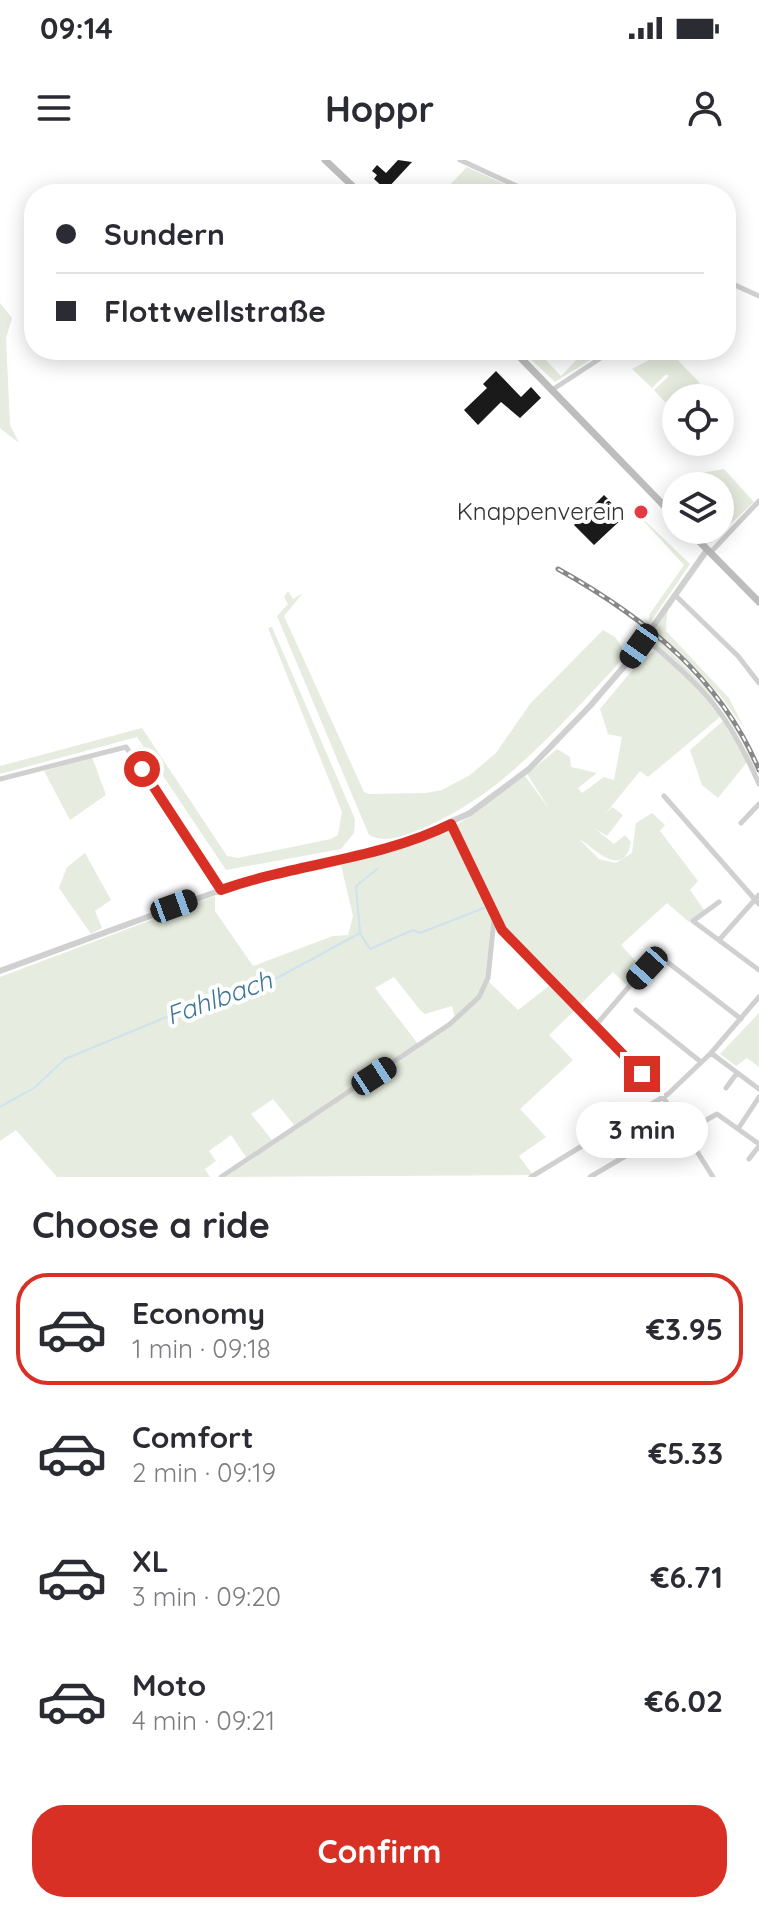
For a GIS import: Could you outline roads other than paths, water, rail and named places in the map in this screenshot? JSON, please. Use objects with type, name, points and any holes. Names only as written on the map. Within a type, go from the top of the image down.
[{"type":"main road","points":[[325,160],[350,184]]},
{"type":"main road","points":[[523,360],[662,504]]},
{"type":"main road","points":[[701,544],[759,602]]},
{"type":"street","points":[[460,160],[512,184]]},
{"type":"street","points":[[736,286],[759,296]]},
{"type":"street","points":[[552,390],[598,360]]},
{"type":"street","points":[[0,971],[267,875],[373,854],[451,824],[495,797],[529,769],[590,706],[645,638],[708,551],[759,501]]},
{"type":"street","points":[[675,595],[738,656],[759,683]]},
{"type":"street","points":[[645,638],[714,699],[730,722],[759,784]]},
{"type":"street","points":[[0,779],[126,747],[221,890]]},
{"type":"street","points":[[664,796],[758,903]]},
{"type":"street","points":[[741,823],[759,804]]},
{"type":"street","points":[[451,824],[502,930],[663,1097],[713,1177]]},
{"type":"street","points":[[719,940],[732,922],[758,903],[759,895]]},
{"type":"street","points":[[719,902],[693,921],[759,970]]},
{"type":"street","points":[[221,1177],[421,1045],[471,1005],[488,978],[495,918]]},
{"type":"street","points":[[596,1025],[657,954],[741,1019]]},
{"type":"street","points":[[531,1177],[663,1097],[711,1053],[759,997]]},
{"type":"street","points":[[636,1010],[701,1062]]},
{"type":"street","points":[[711,1053],[759,1089]]},
{"type":"street","points":[[726,1088],[737,1073]]},
{"type":"street","points":[[738,1129],[759,1097]]},
{"type":"street","points":[[685,1132],[713,1114],[759,1145],[749,1159]]},
{"type":"street","points":[[590,1177],[680,1124]]},
{"type":"waterway","points":[[360,932],[356,886],[377,869]]},
{"type":"waterway","name":"Fahlbach","points":[[0,1107],[34,1088],[65,1059],[198,1004],[255,990],[360,933],[370,949],[413,930],[420,933],[484,908]]},
{"type":"railway","points":[[558,569],[620,608],[676,653],[724,707],[759,770]]},
{"type":"place","name":"Knappenverein","points":[[641,512]]}]
